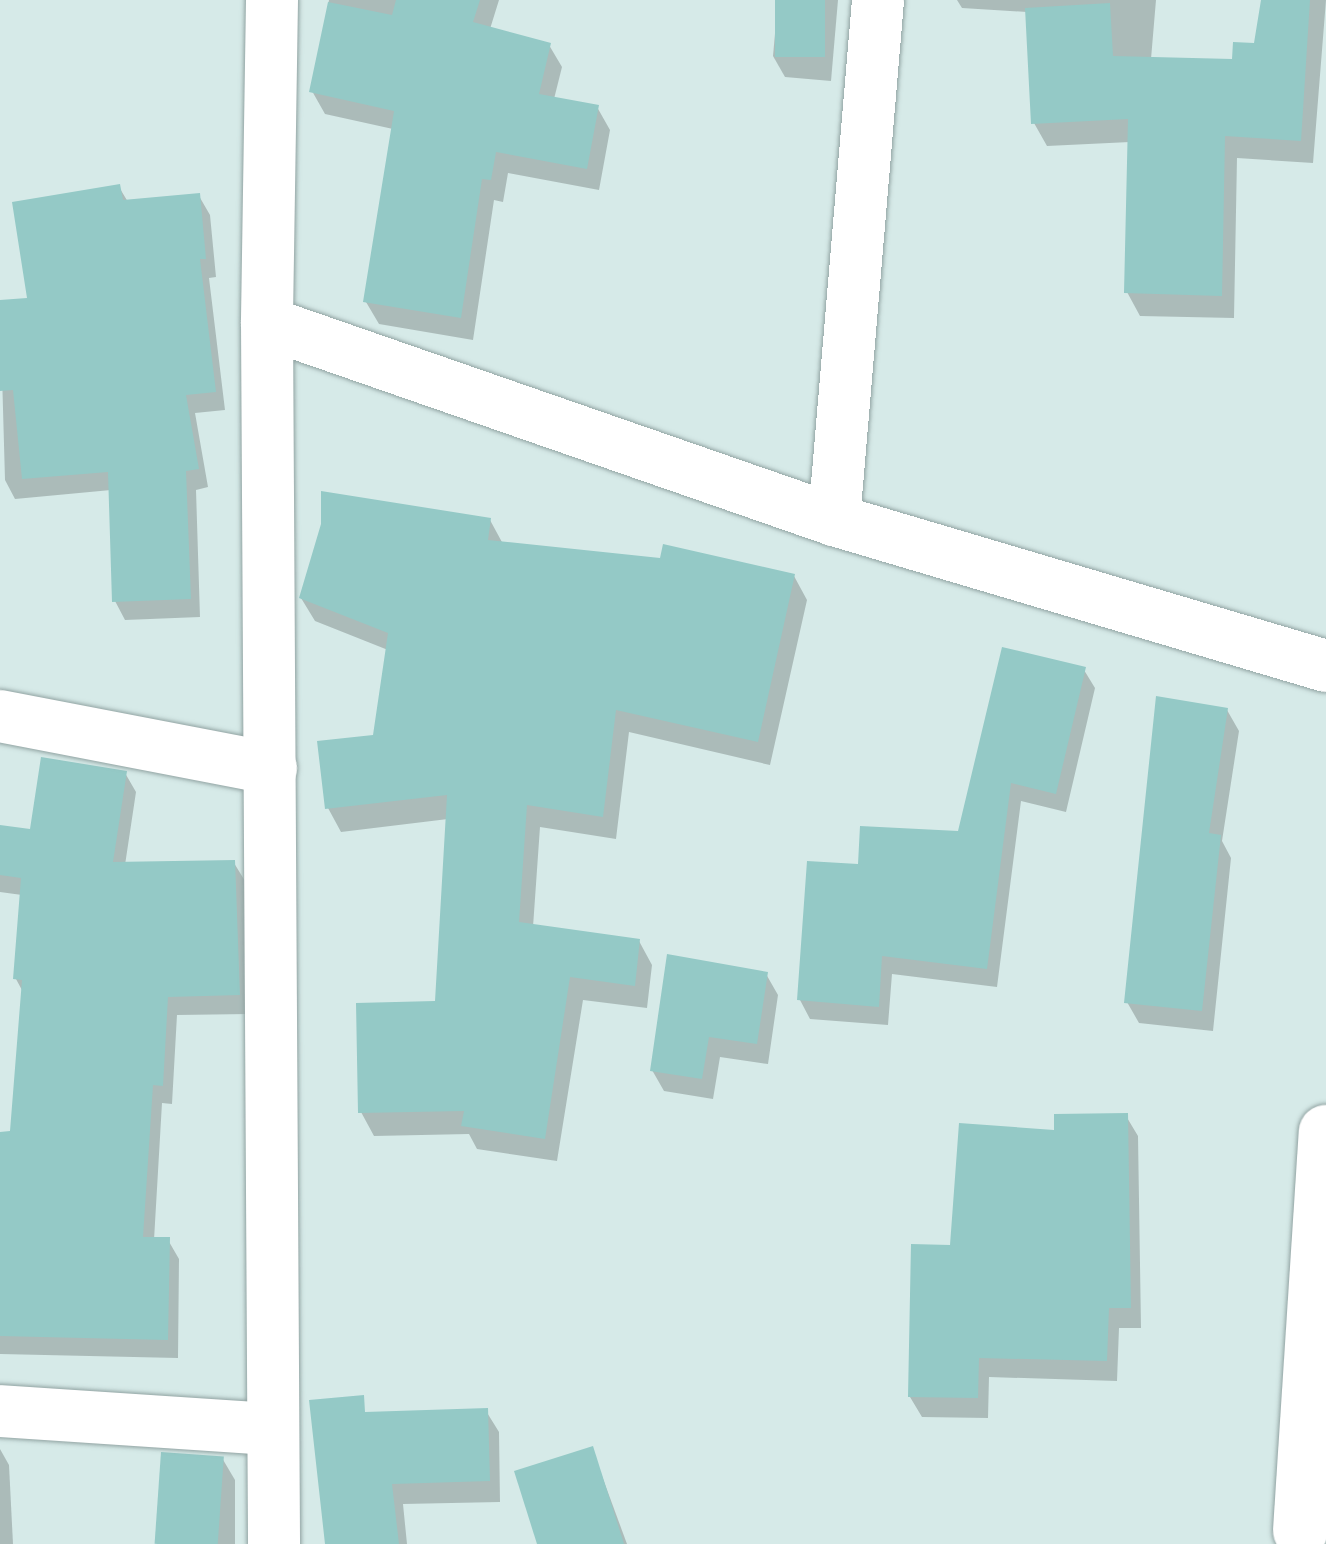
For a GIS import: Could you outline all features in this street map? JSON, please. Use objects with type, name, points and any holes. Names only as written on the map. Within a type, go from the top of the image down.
[{"type":"street","points":[[272,0],[267,323],[270,1429],[274,1544]]},
{"type":"street","points":[[834,520],[878,0]]},
{"type":"street","points":[[267,323],[834,520],[1326,666]]},
{"type":"street","points":[[0,716],[270,768]]},
{"type":"street","points":[[1295,1532],[1326,1132]]},
{"type":"street","points":[[0,1411],[270,1429]]},
{"type":"building","points":[[396,0],[480,0],[473,22],[551,43],[539,94],[599,105],[587,169],[496,152],[491,180],[482,179],[461,318],[363,302],[394,111],[309,92],[328,2],[392,15]]},
{"type":"building","points":[[775,0],[825,0],[825,57],[775,57]]},
{"type":"building","points":[[1261,0],[1310,0],[1301,141],[1225,136],[1222,296],[1124,293],[1128,119],[1031,124],[1025,8],[1110,3],[1113,56],[1232,59],[1233,42],[1254,43]]},
{"type":"building","points":[[120,184],[123,200],[200,193],[206,259],[200,259],[216,392],[186,395],[199,469],[186,471],[191,599],[112,602],[108,472],[22,479],[13,390],[0,391],[0,300],[27,298],[12,202]]},
{"type":"building","points":[[321,491],[491,518],[488,540],[660,558],[663,544],[795,574],[758,742],[616,710],[603,817],[527,805],[519,922],[640,939],[635,986],[570,977],[545,1139],[461,1126],[464,1111],[358,1113],[356,1003],[435,1001],[447,795],[325,809],[317,741],[373,735],[388,633],[299,598],[321,524]]},
{"type":"building","points":[[1002,647],[1086,667],[1056,794],[1011,783],[987,969],[882,956],[879,1007],[797,1000],[807,861],[858,864],[860,826],[958,831]]},
{"type":"building","points":[[1156,696],[1228,708],[1209,833],[1221,835],[1202,1011],[1124,1003]]},
{"type":"building","points":[[41,757],[127,771],[113,862],[235,860],[240,995],[168,997],[163,1086],[153,1085],[143,1237],[170,1237],[168,1340],[0,1336],[0,1132],[10,1131],[22,980],[13,979],[21,878],[0,875],[0,825],[30,829]]},
{"type":"building","points":[[667,954],[768,972],[757,1044],[709,1037],[702,1079],[650,1071]]},
{"type":"building","points":[[1128,1113],[1131,1308],[1109,1308],[1107,1361],[979,1358],[978,1398],[908,1397],[911,1244],[950,1245],[959,1123],[1054,1130],[1054,1114]]},
{"type":"building","points":[[364,1395],[365,1412],[488,1408],[490,1481],[392,1484],[399,1544],[325,1544],[309,1400]]},
{"type":"building","points":[[593,1446],[624,1544],[537,1544],[514,1471]]},
{"type":"building","points":[[161,1452],[224,1456],[218,1544],[155,1544]]}]
